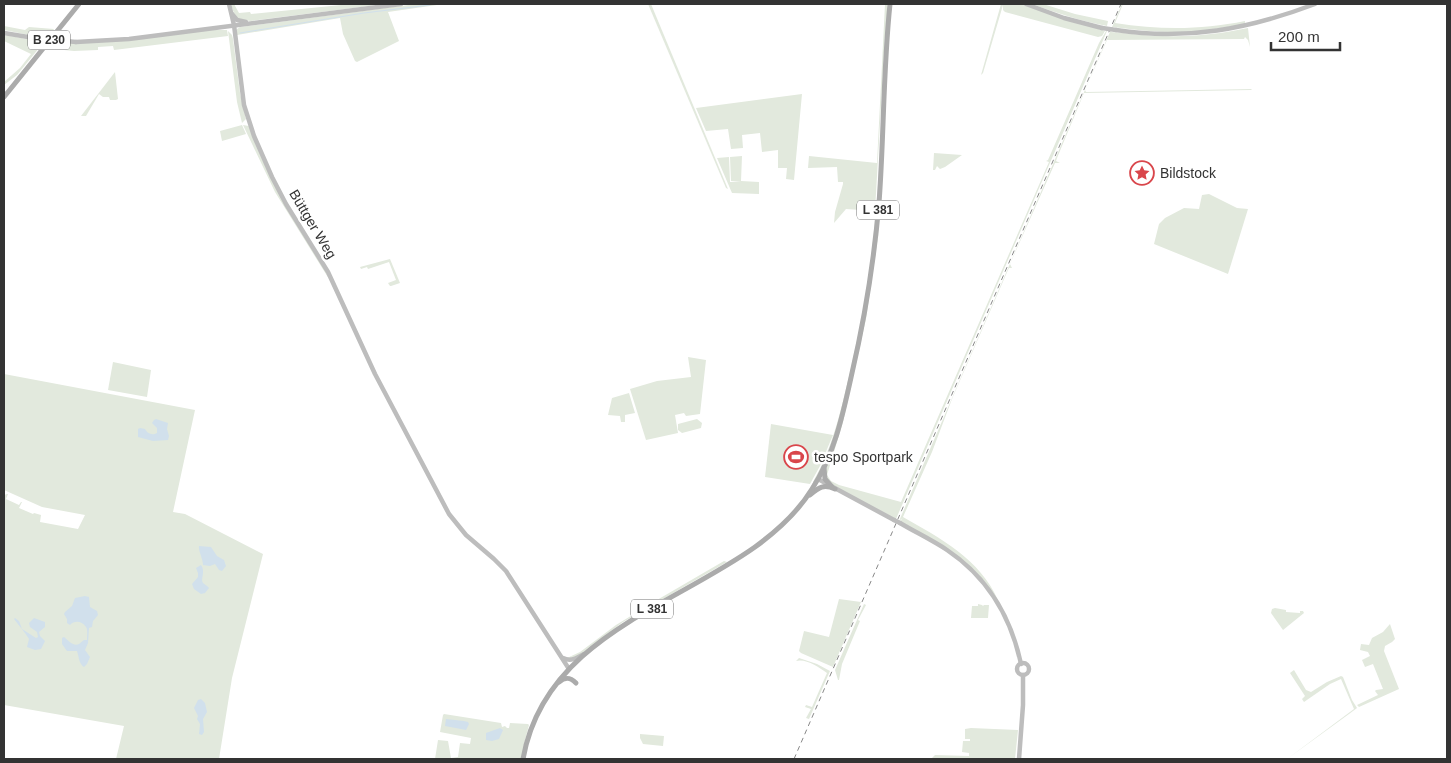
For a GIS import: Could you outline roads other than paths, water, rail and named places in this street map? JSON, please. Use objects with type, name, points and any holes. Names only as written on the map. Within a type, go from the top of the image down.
[{"type":"main road","name":"B 230","points":[[4,97],[79,4]]},
{"type":"main road","name":"Büttger Weg","points":[[229,4],[234,25],[244,103],[250,126],[280,191],[331,278],[373,368],[444,506],[469,539],[506,571],[569,669]]},
{"type":"main road","points":[[4,33],[76,42],[121,40],[402,4]]},
{"type":"main road","name":"L 381","points":[[523,759],[526,742],[542,704],[554,685],[585,653],[628,622],[735,562],[771,534],[783,524],[804,500],[825,466],[843,413],[872,271],[879,201],[890,4]]},
{"type":"main road","points":[[1026,4],[1064,18],[1102,28],[1148,34],[1180,34],[1214,32],[1249,25],[1315,4]]},
{"type":"main road","points":[[231,13],[238,20],[253,23]]},
{"type":"main road","points":[[212,28],[227,29],[232,32],[235,38]]},
{"type":"main road","points":[[825,466],[825,479],[835,489]]},
{"type":"main road","points":[[818,479],[950,552],[970,568],[993,595],[1006,618],[1021,664]]},
{"type":"main road","name":"L 381","points":[[804,500],[822,486],[835,489]]},
{"type":"main road","points":[[561,655],[570,660],[585,653]]},
{"type":"main road","points":[[1019,759],[1023,675],[1026,674],[1028,668],[1027,665],[1021,664]]},
{"type":"main road","points":[[1021,664],[1017,667],[1017,670],[1023,675]]},
{"type":"main road","points":[[554,685],[567,678],[576,684]]},
{"type":"water","points":[[156,419],[168,423],[168,440],[153,441],[138,437],[138,429],[140,428],[145,429],[150,434],[157,433],[157,428],[152,423]]},
{"type":"water","points":[[199,546],[211,547],[217,556],[224,560],[226,566],[222,571],[215,564],[210,566],[203,565]]},
{"type":"water","points":[[201,565],[203,570],[202,581],[209,588],[205,593],[201,594],[194,589],[192,584],[198,577],[196,568]]},
{"type":"water","points":[[89,597],[90,607],[97,611],[98,615],[93,621],[92,627],[89,628],[88,643],[85,650],[90,657],[84,667],[80,662],[77,651],[67,651],[62,644],[62,638],[64,637],[75,645],[87,640],[86,627],[78,622],[70,625],[67,623],[64,614],[72,606],[75,598]]},
{"type":"water","points":[[15,618],[19,621],[22,629],[14,619]]},
{"type":"water","points":[[34,618],[45,622],[45,627],[39,632],[45,641],[41,649],[35,650],[27,647],[29,639],[22,629],[36,638],[38,637],[37,632],[30,627],[29,623]]},
{"type":"water","points":[[201,699],[205,703],[207,712],[203,719],[204,732],[202,735],[199,734],[200,724],[194,708],[198,700]]},
{"type":"water","points":[[446,719],[464,721],[469,724],[466,730],[445,726]]},
{"type":"water","points":[[500,728],[503,730],[499,739],[486,740],[486,733]]},
{"type":"waterway","points":[[240,33],[364,13],[430,5]]},
{"type":"railway","points":[[794,759],[1121,4]]},
{"type":"place","name":"Bildstock","points":[[1142,173]]},
{"type":"place","name":"tespo Sportpark","points":[[796,457]]}]
